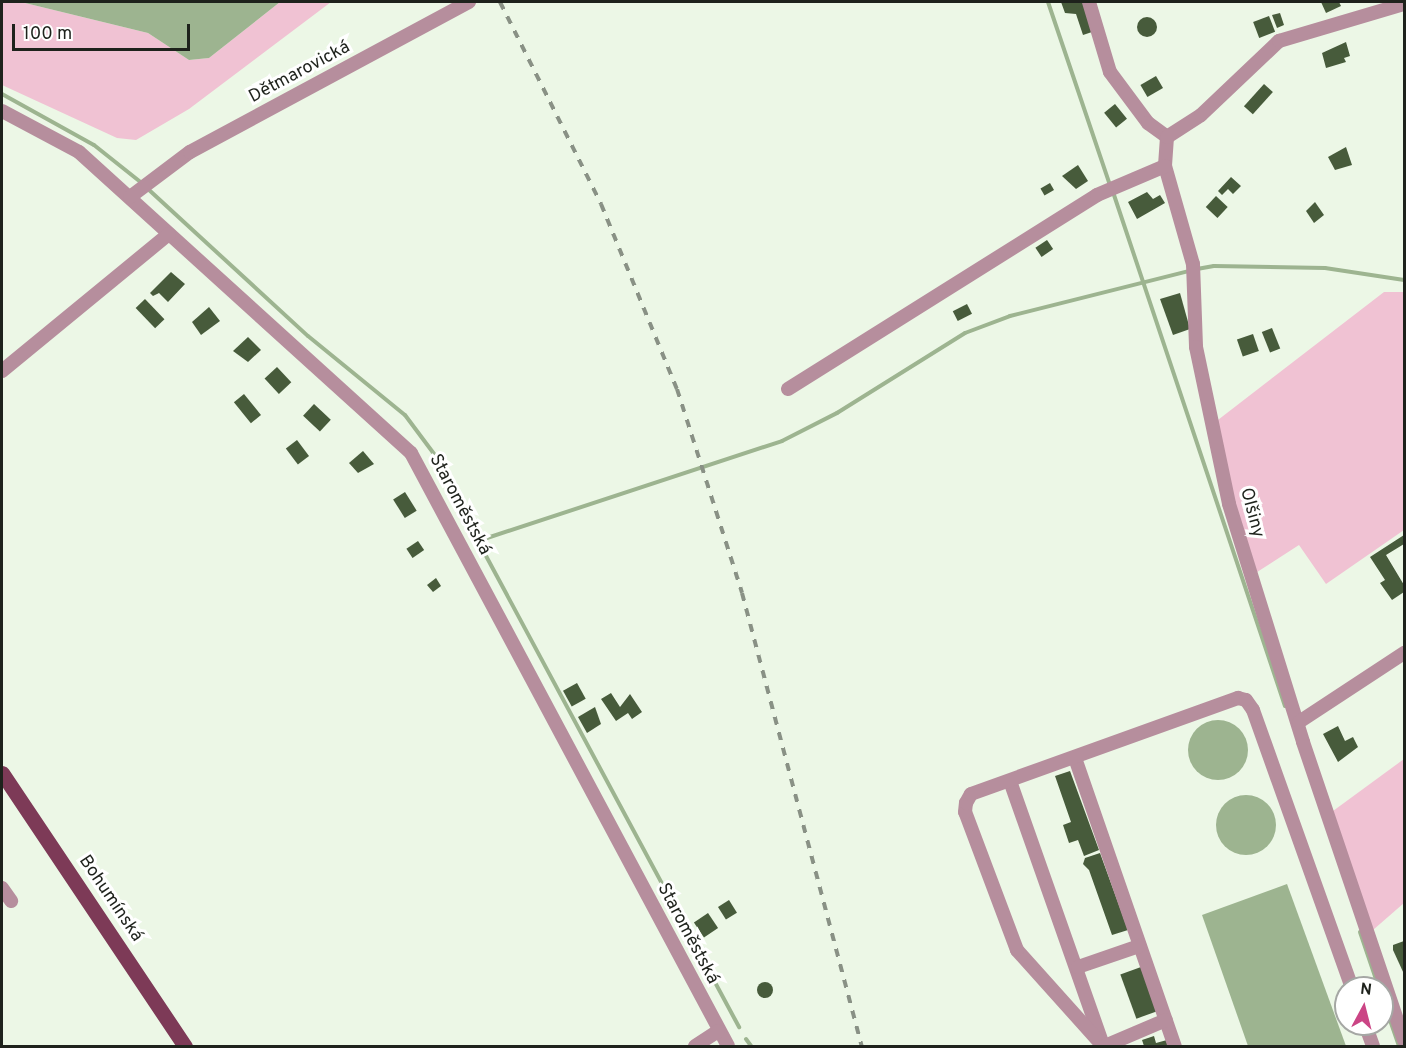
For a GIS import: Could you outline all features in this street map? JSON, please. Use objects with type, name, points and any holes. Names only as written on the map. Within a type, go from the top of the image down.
[{"type":"main road","name":"Bohumínská","points":[[2,773],[185,1047]]},
{"type":"street","name":"Dětmarovická","points":[[135,193],[190,152],[469,2]]},
{"type":"street","points":[[1089,2],[1110,72],[1148,123],[1167,137],[1200,115],[1279,41],[1404,4]]},
{"type":"street","name":"Staroměstská","points":[[2,111],[42,129],[79,152],[135,193],[169,234],[411,453],[728,1047]]},
{"type":"street","name":"Olšiny","points":[[1167,137],[1165,166],[1194,269],[1196,346],[1229,504],[1403,1034]]},
{"type":"street","points":[[788,389],[1098,195],[1165,166]]},
{"type":"street","points":[[2,371],[169,234]]},
{"type":"street","points":[[1299,722],[1404,653]]},
{"type":"street","points":[[1104,1047],[1017,950],[965,812],[971,794],[1238,698],[1246,700],[1254,711],[1348,976]]},
{"type":"street","points":[[1075,758],[1175,1047]]},
{"type":"street","points":[[1010,781],[1078,967],[1104,1047]]},
{"type":"street","points":[[2,888],[11,901]]},
{"type":"street","points":[[1078,967],[1139,946]]},
{"type":"street","points":[[1104,1047],[1166,1020]]},
{"type":"street","points":[[695,1047],[718,1031]]},
{"type":"shaded area","points":[[2,2],[21,2],[148,33],[189,60],[209,58],[280,2],[331,2],[189,109],[136,140],[117,138],[2,85]]},
{"type":"shaded area","points":[[21,2],[280,2],[209,58],[189,60],[148,33]]},
{"type":"shaded area","points":[[1384,292],[1404,292],[1404,530],[1326,584],[1299,545],[1254,574],[1214,423]]},
{"type":"shaded area","points":[[1218,720],[1235,725],[1243,733],[1248,750],[1243,767],[1235,775],[1218,780],[1201,775],[1193,767],[1188,750],[1193,733],[1201,725]]},
{"type":"shaded area","points":[[1404,759],[1404,903],[1373,930],[1333,811]]},
{"type":"shaded area","points":[[1240,795],[1252,795],[1263,800],[1271,808],[1276,825],[1274,837],[1263,850],[1252,855],[1240,855],[1229,850],[1221,842],[1216,831],[1216,819],[1221,808],[1229,800]]},
{"type":"shaded area","points":[[1287,884],[1334,1013],[1334,1036],[1342,1036],[1346,1046],[1248,1046],[1202,915]]},
{"type":"building","points":[[1061,2],[1083,2],[1092,32],[1083,35],[1076,14],[1065,13]]},
{"type":"building","points":[[1321,2],[1339,2],[1341,6],[1326,13]]},
{"type":"building","points":[[1280,13],[1284,25],[1277,28],[1272,15]]},
{"type":"building","points":[[1269,16],[1275,32],[1259,38],[1253,22]]},
{"type":"building","points":[[1147,17],[1154,20],[1157,27],[1154,34],[1147,37],[1140,34],[1137,27],[1140,20]]},
{"type":"building","points":[[1346,42],[1350,56],[1344,58],[1346,62],[1326,68],[1322,53]]},
{"type":"building","points":[[1156,76],[1163,88],[1147,97],[1140,85]]},
{"type":"building","points":[[1264,84],[1273,92],[1253,114],[1244,106]]},
{"type":"building","points":[[1115,104],[1127,119],[1116,128],[1104,113]]},
{"type":"building","points":[[1346,147],[1352,165],[1335,170],[1328,157]]},
{"type":"building","points":[[1078,165],[1088,181],[1076,189],[1062,176]]},
{"type":"building","points":[[1231,177],[1241,186],[1233,194],[1228,189],[1222,195],[1218,191]]},
{"type":"building","points":[[1050,183],[1054,190],[1044,195],[1040,188]]},
{"type":"building","points":[[1147,192],[1153,199],[1160,195],[1165,203],[1137,219],[1128,202]]},
{"type":"building","points":[[1216,196],[1228,207],[1217,218],[1206,207]]},
{"type":"building","points":[[1315,202],[1324,215],[1314,223],[1306,211]]},
{"type":"building","points":[[1047,240],[1053,249],[1042,257],[1035,248]]},
{"type":"building","points":[[171,272],[185,284],[168,302],[159,293],[153,296],[150,293]]},
{"type":"building","points":[[1180,293],[1190,329],[1173,335],[1160,299]]},
{"type":"building","points":[[145,299],[164,319],[155,328],[136,308]]},
{"type":"building","points":[[967,304],[972,314],[958,321],[953,311]]},
{"type":"building","points":[[209,307],[220,321],[201,335],[192,322]]},
{"type":"building","points":[[1272,328],[1280,348],[1270,353],[1262,332]]},
{"type":"building","points":[[1253,334],[1259,351],[1243,357],[1237,340]]},
{"type":"building","points":[[248,337],[261,350],[248,362],[233,351]]},
{"type":"building","points":[[277,367],[291,382],[279,394],[265,379]]},
{"type":"building","points":[[244,394],[261,415],[251,423],[234,402]]},
{"type":"building","points":[[314,404],[331,420],[320,431],[303,416]]},
{"type":"building","points":[[297,440],[309,456],[298,464],[286,448]]},
{"type":"building","points":[[363,451],[374,464],[358,473],[349,463]]},
{"type":"building","points":[[405,492],[417,511],[405,518],[393,499]]},
{"type":"building","points":[[1404,535],[1404,544],[1386,555],[1404,585],[1404,592],[1392,600],[1380,583],[1385,580],[1370,557]]},
{"type":"building","points":[[418,541],[424,550],[413,558],[406,549]]},
{"type":"building","points":[[436,578],[441,586],[433,592],[427,585]]},
{"type":"building","points":[[577,683],[586,699],[572,707],[563,691]]},
{"type":"building","points":[[611,693],[620,707],[630,694],[642,712],[632,719],[628,713],[616,721],[601,699]]},
{"type":"building","points":[[595,707],[601,724],[587,733],[578,717]]},
{"type":"building","points":[[1338,726],[1345,741],[1353,737],[1358,747],[1338,762],[1323,734]]},
{"type":"building","points":[[1070,771],[1099,850],[1084,856],[1078,840],[1069,843],[1063,825],[1071,822],[1055,776]]},
{"type":"building","points":[[1100,853],[1128,930],[1112,935],[1089,870],[1083,864],[1085,858]]},
{"type":"building","points":[[729,900],[737,913],[726,920],[718,907]]},
{"type":"building","points":[[708,913],[718,928],[704,937],[694,923]]},
{"type":"building","points":[[1404,941],[1404,974],[1393,945]]},
{"type":"building","points":[[1141,967],[1157,1011],[1136,1019],[1120,975]]},
{"type":"building","points":[[765,982],[771,984],[773,990],[771,996],[765,998],[759,996],[757,990],[759,984]]},
{"type":"building","points":[[1154,1036],[1156,1043],[1167,1040],[1169,1046],[1144,1046],[1142,1040]]},
{"type":"waterway","points":[[1048,2],[1110,185]]},
{"type":"waterway","points":[[2,94],[94,145],[143,184]]},
{"type":"waterway","points":[[148,189],[308,336],[405,415],[443,466],[478,541],[739,1027]]},
{"type":"waterway","points":[[1113,192],[1285,706]]},
{"type":"waterway","points":[[1197,269],[1214,266],[1325,268],[1404,280]]},
{"type":"waterway","points":[[478,541],[782,441],[837,413],[965,333],[1010,316],[1189,271]]},
{"type":"waterway","points":[[1360,932],[1375,976]]},
{"type":"waterway","points":[[1394,1032],[1399,1046]]},
{"type":"waterway","points":[[746,1039],[751,1046]]},
{"type":"railway","points":[[500,2],[601,204],[677,389],[742,593],[862,1046]]}]
